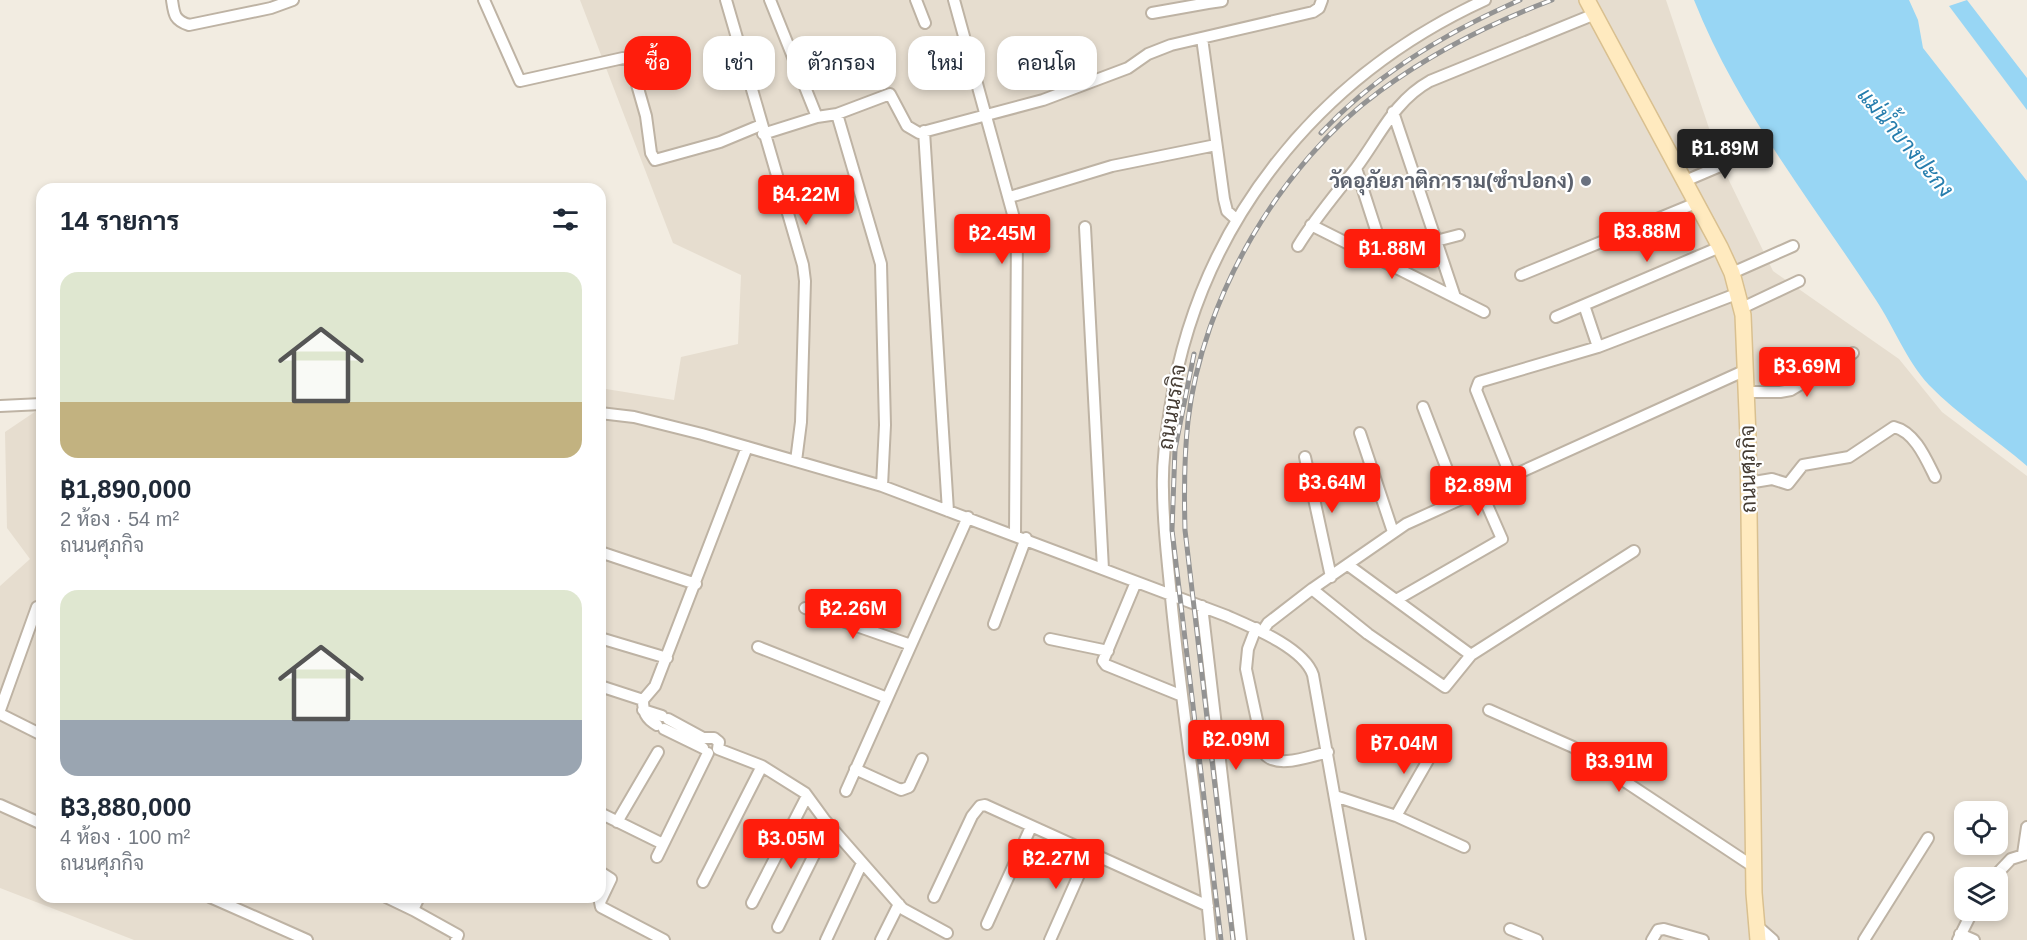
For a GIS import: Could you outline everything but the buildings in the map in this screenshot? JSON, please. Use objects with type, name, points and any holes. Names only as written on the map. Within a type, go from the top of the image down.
[{"type":"main road","name":"ถนนศุภกิจ","points":[[1587,0],[1720,248],[1732,273],[1740,300],[1746,370],[1757,933]]},
{"type":"street","points":[[172,0],[174,16],[179,22],[189,25],[272,8],[293,0]]},
{"type":"street","points":[[484,0],[520,81],[623,58],[630,60],[646,116],[651,153],[655,160],[762,129],[837,114],[890,94],[907,126],[914,132],[924,131],[1042,100],[1128,68],[1159,49],[1313,12],[1319,8],[1322,0]]},
{"type":"street","points":[[726,0],[806,281],[801,422],[796,461]]},
{"type":"street","points":[[770,0],[817,117]]},
{"type":"street","points":[[916,0],[925,23]]},
{"type":"street","points":[[954,0],[1017,229],[1021,536],[994,624]]},
{"type":"street","name":"ถนนนรกิจ","points":[[1211,940],[1190,756],[1180,695],[1163,490],[1174,380],[1185,335],[1208,274],[1237,220],[1260,185],[1311,120],[1351,83],[1402,44],[1451,15],[1485,0]]},
{"type":"street","points":[[1152,12],[1208,1],[1222,1]]},
{"type":"street","points":[[1298,246],[1311,225],[1356,168],[1393,112],[1410,94],[1430,81],[1595,14]]},
{"type":"street","points":[[1202,38],[1227,211],[1237,220]]},
{"type":"street","points":[[1393,112],[1455,297]]},
{"type":"street","points":[[837,114],[881,264],[885,425],[882,486]]},
{"type":"street","points":[[924,131],[948,511]]},
{"type":"street","points":[[1010,197],[1112,166],[1216,144]]},
{"type":"street","points":[[1685,181],[1732,161],[1739,151]]},
{"type":"street","points":[[1356,168],[1386,261]]},
{"type":"street","points":[[1418,186],[1438,181]]},
{"type":"street","points":[[1521,276],[1696,203]]},
{"type":"street","points":[[1311,225],[1484,312]]},
{"type":"street","points":[[1085,227],[1097,421],[1102,569]]},
{"type":"street","points":[[1436,241],[1459,235]]},
{"type":"street","points":[[1732,273],[1793,246]]},
{"type":"street","points":[[1556,317],[1720,248]]},
{"type":"street","points":[[1511,477],[1476,390],[1476,384],[1599,347],[1799,281]]},
{"type":"street","points":[[1584,305],[1599,347]]},
{"type":"street","points":[[1746,392],[1791,390],[1853,353]]},
{"type":"street","points":[[1328,752],[1284,761],[1273,760],[1264,753],[1246,669],[1248,649],[1259,630],[1312,589],[1393,532],[1458,498],[1511,477],[1746,370]]},
{"type":"street","points":[[0,405],[36,404]]},
{"type":"street","points":[[1423,407],[1458,498]]},
{"type":"street","points":[[606,414],[634,417],[882,486],[1021,536],[1202,606],[1259,630],[1304,659],[1310,665],[1328,752],[1360,940]]},
{"type":"street","points":[[1748,483],[1772,478],[1788,484],[1803,465],[1849,457],[1894,427],[1901,429],[1914,441],[1935,477]]},
{"type":"street","points":[[1360,433],[1393,532]]},
{"type":"street","points":[[643,705],[655,686],[667,658],[747,447]]},
{"type":"street","points":[[1305,457],[1331,577]]},
{"type":"street","points":[[1396,600],[1502,539],[1480,489]]},
{"type":"street","points":[[846,791],[968,517]]},
{"type":"street","points":[[1312,589],[1439,685],[1445,687],[1471,655],[1634,551]]},
{"type":"street","points":[[606,554],[696,584]]},
{"type":"street","points":[[1348,565],[1471,655]]},
{"type":"street","points":[[1136,582],[1103,661],[1106,665],[1180,695]]},
{"type":"street","points":[[1202,606],[1241,940]]},
{"type":"street","points":[[805,608],[911,645]]},
{"type":"street","points":[[36,610],[0,712],[36,732]]},
{"type":"street","points":[[1050,639],[1108,651]]},
{"type":"street","points":[[606,640],[667,658]]},
{"type":"street","points":[[758,647],[887,698]]},
{"type":"street","points":[[606,689],[654,711],[663,722],[709,747],[762,766],[807,796],[829,825],[899,904],[941,935]]},
{"type":"street","points":[[1490,710],[1573,747],[1754,867]]},
{"type":"street","points":[[657,857],[709,747]]},
{"type":"street","points":[[1396,816],[1435,748]]},
{"type":"street","points":[[617,822],[658,752]]},
{"type":"street","points":[[855,769],[901,790],[909,787],[922,759]]},
{"type":"street","points":[[703,882],[762,766]]},
{"type":"street","points":[[753,903],[807,796]]},
{"type":"street","points":[[1335,796],[1396,816],[1464,847]]},
{"type":"street","points":[[934,897],[972,816],[980,806],[985,805],[1208,906]]},
{"type":"street","points":[[0,806],[36,821]]},
{"type":"street","points":[[606,816],[663,844]]},
{"type":"street","points":[[778,927],[829,825]]},
{"type":"street","points":[[987,924],[1031,827]]},
{"type":"street","points":[[2003,867],[2011,859],[2025,854],[2027,827]]},
{"type":"street","points":[[1864,940],[1928,838]]},
{"type":"street","points":[[1050,940],[1089,852]]},
{"type":"street","points":[[826,940],[862,863]]},
{"type":"street","points":[[606,876],[612,879],[606,890]]},
{"type":"street","points":[[224,903],[307,940]]},
{"type":"street","points":[[398,903],[460,938]]},
{"type":"street","points":[[413,910],[416,903]]},
{"type":"street","points":[[600,903],[601,907],[664,940]]},
{"type":"street","points":[[882,940],[899,904]]},
{"type":"street","points":[[1967,921],[1959,937],[1974,940]]},
{"type":"street","points":[[1510,929],[1537,940]]},
{"type":"street","points":[[1652,940],[1658,930],[1664,929],[1703,940]]},
{"type":"street","points":[[1757,933],[1773,940]]},
{"type":"shaded area","points":[[580,0],[1666,0],[1721,164],[1773,271],[1899,359],[1942,412],[2027,476],[2027,940],[134,940],[39,903],[606,903],[606,389],[674,400],[681,357],[738,344],[741,275],[673,243]]},
{"type":"shaded area","points":[[36,411],[36,902],[0,888],[0,586],[30,559],[7,528],[5,432]]},
{"type":"water","name":"แม่น้ำบางปะกง","points":[[1694,0],[1909,0],[1918,20],[1923,48],[2027,181],[2027,466],[1952,407],[1921,375],[1876,300],[1754,117],[1712,40]]},
{"type":"water","points":[[1967,0],[2027,78],[2027,110],[1949,6]]},
{"type":"railway","points":[[1321,133],[1365,92],[1414,56],[1466,26],[1520,0]]},
{"type":"railway","points":[[1233,940],[1185,530],[1188,421],[1196,374],[1210,328],[1229,282],[1252,237],[1279,195],[1310,156],[1344,121],[1380,91],[1420,64],[1484,29],[1552,0]]},
{"type":"railway","points":[[1194,354],[1175,449],[1172,530],[1221,940]]},
{"type":"place","name":"วัดอุภัยภาติการาม(ซำปอกง)","points":[[1586,181]]}]
